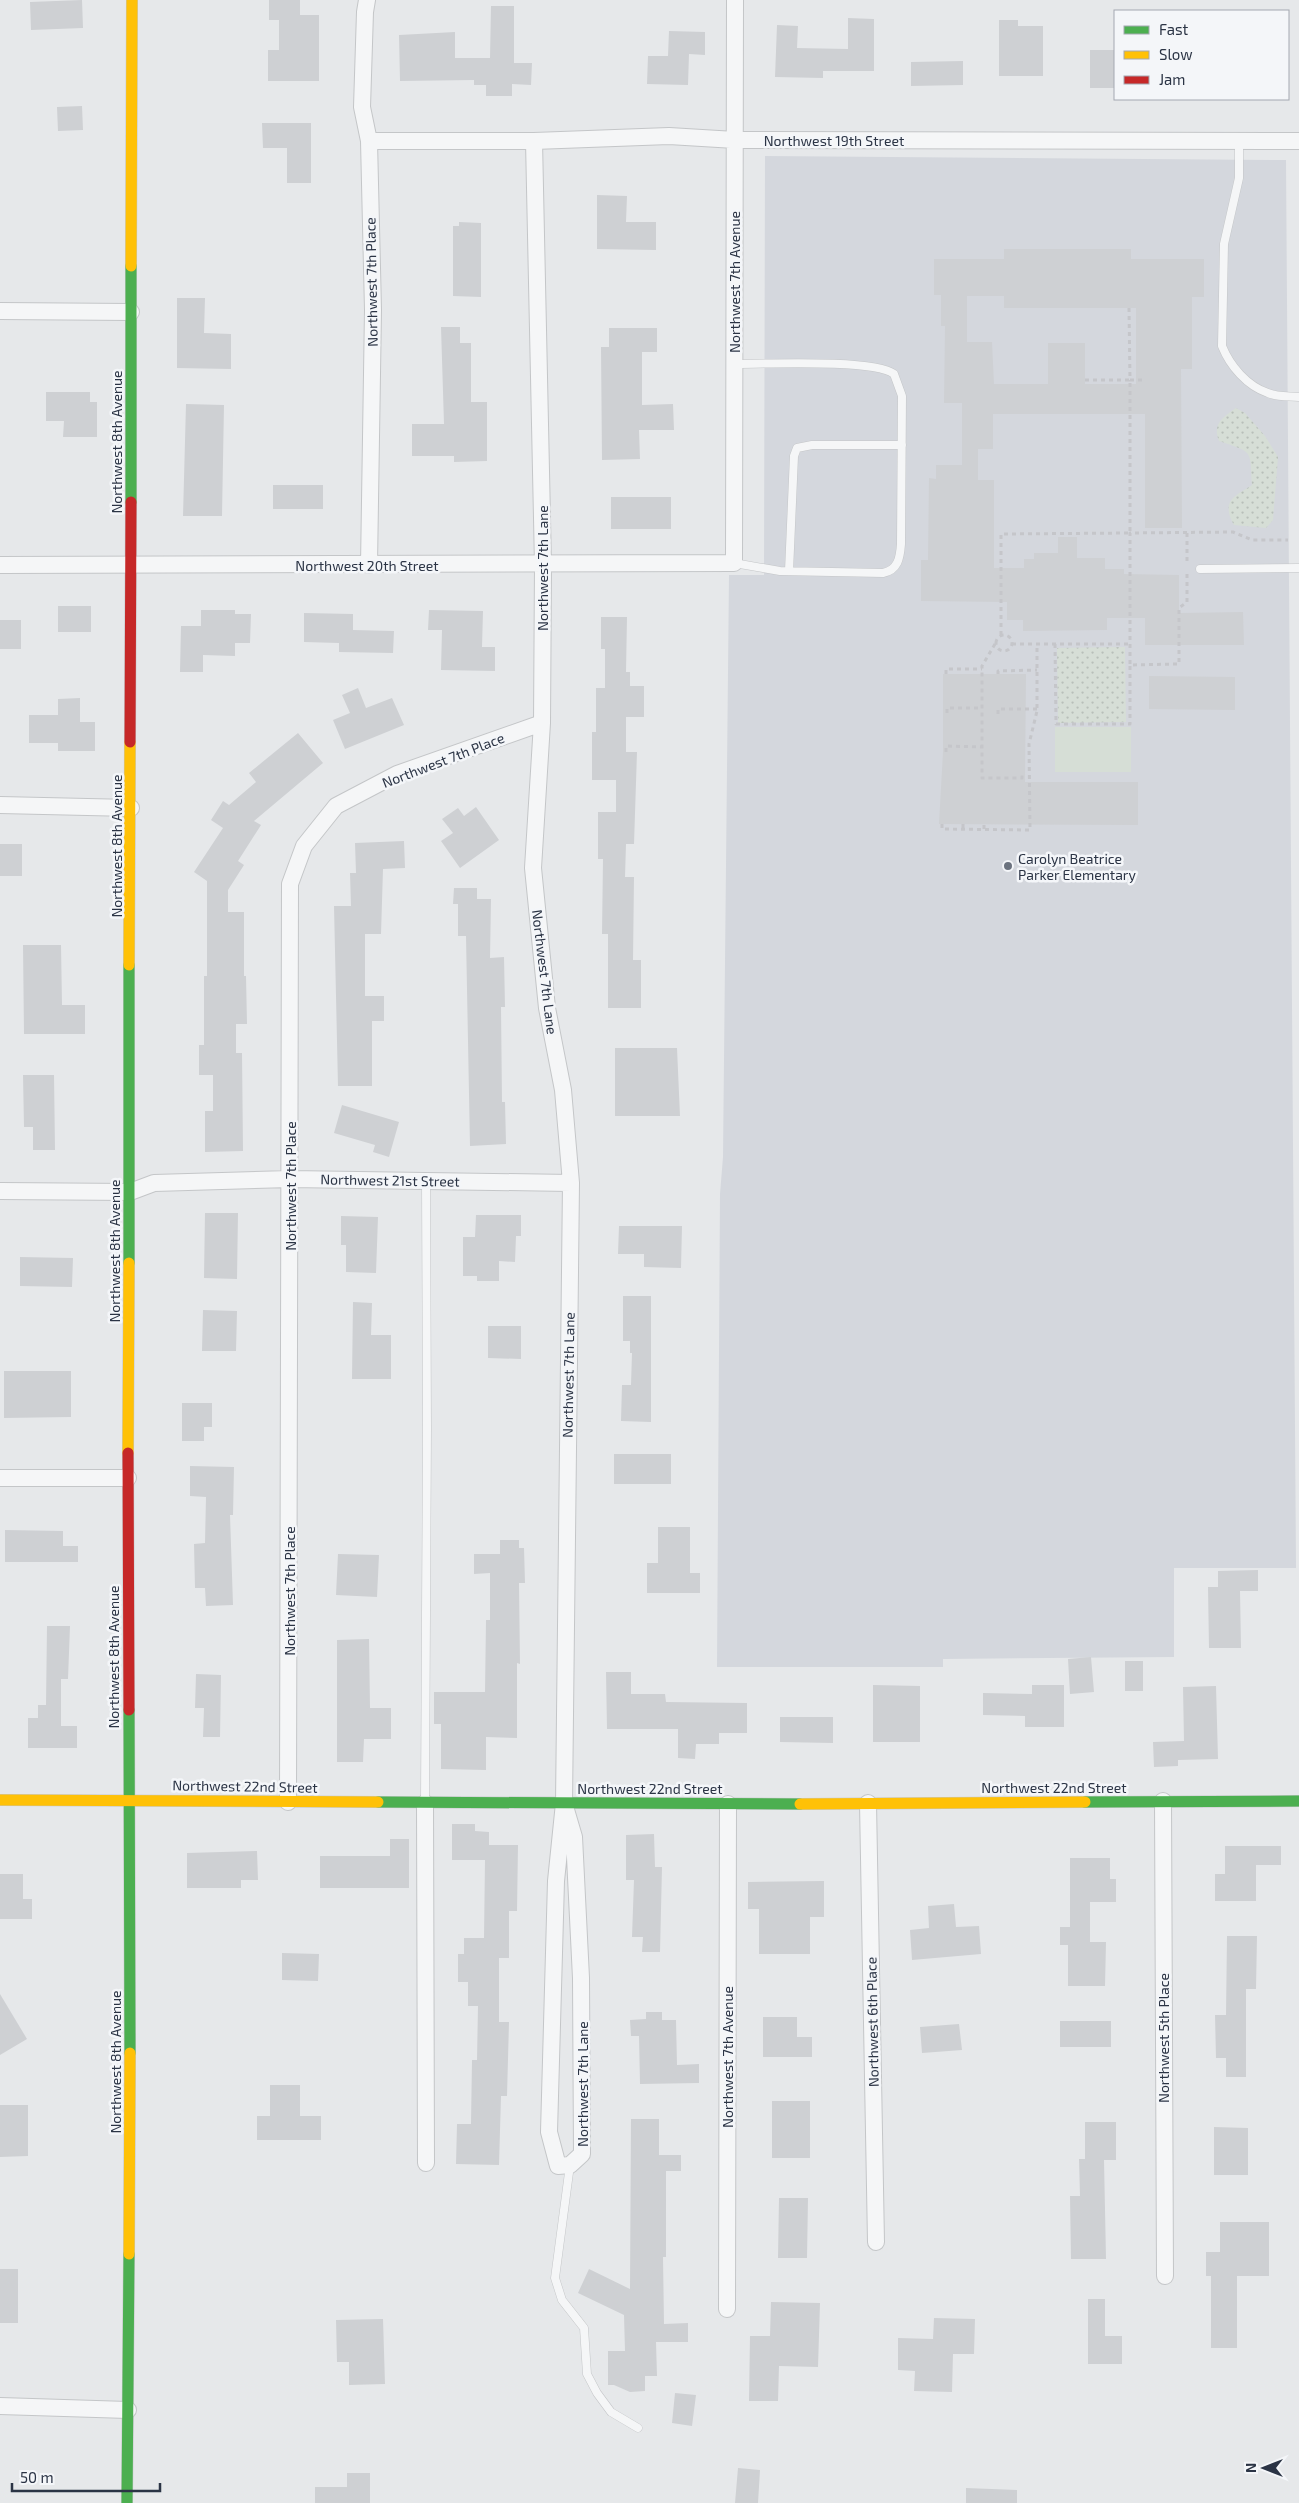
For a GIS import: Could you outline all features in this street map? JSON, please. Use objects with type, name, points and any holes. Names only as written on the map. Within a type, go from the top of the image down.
[{"type":"street","name":"Northwest 8th Avenue","points":[[127,2503],[130,2109],[128,1478],[132,0]]},
{"type":"street","name":"Northwest 7th Place","points":[[367,0],[362,107],[369,141],[373,310],[369,565]]},
{"type":"street","name":"Northwest 7th Avenue","points":[[734,563],[735,0]]},
{"type":"street","name":"Northwest 19th Street","points":[[369,141],[534,141],[669,136],[735,140],[1299,141]]},
{"type":"street","name":"Northwest 7th Lane","points":[[534,141],[543,565],[542,723],[533,868],[547,1008],[563,1090],[571,1183],[564,1803],[556,1881],[549,2132],[558,2166],[570,2165],[582,2154],[581,1978],[574,1837],[564,1803]]},
{"type":"street","points":[[0,311],[131,312]]},
{"type":"street","name":"Northwest 20th Street","points":[[0,565],[734,563]]},
{"type":"street","name":"Northwest 7th Place","points":[[288,1802],[290,884],[304,846],[336,806],[397,774],[542,723]]},
{"type":"street","points":[[0,805],[131,808]]},
{"type":"street","name":"Northwest 21st Street","points":[[0,1191],[130,1192],[154,1183],[290,1179],[571,1183]]},
{"type":"street","points":[[0,1478],[128,1478]]},
{"type":"street","name":"Northwest 22nd Street","points":[[0,1800],[728,1804],[1299,1801]]},
{"type":"street","name":"Northwest 5th Place","points":[[1163,1801],[1165,2276]]},
{"type":"street","points":[[424,1803],[426,2163]]},
{"type":"street","name":"Northwest 6th Place","points":[[868,1803],[876,2242]]},
{"type":"street","name":"Northwest 7th Avenue","points":[[727,2309],[728,1804]]},
{"type":"street","points":[[0,2406],[128,2410]]},
{"type":"lane","points":[[1239,141],[1239,178],[1224,244],[1222,346],[1228,360],[1245,379],[1268,394],[1299,397]]},
{"type":"lane","points":[[734,364],[853,366],[889,370],[898,384],[902,396],[901,544],[900,556],[895,567],[890,571],[883,572],[789,571],[734,563]]},
{"type":"lane","points":[[789,571],[794,456],[797,448],[812,445],[902,445]]},
{"type":"lane","points":[[1200,568],[1299,568]]},
{"type":"lane","points":[[424,1803],[427,1430],[426,1181]]},
{"type":"lane","points":[[570,2165],[555,2278],[562,2300],[584,2328],[587,2374],[597,2394],[611,2412],[638,2428]]},
{"type":"path","points":[[1055,644],[1056,724],[1130,724],[1129,308]]},
{"type":"path","points":[[1085,380],[1145,380]]},
{"type":"path","points":[[1022,773],[1022,778],[982,778],[982,669],[997,638],[1001,635],[1000,534],[1233,532],[1252,540],[1288,540]]},
{"type":"path","points":[[1130,664],[1179,664],[1179,608],[1187,602],[1187,533]]},
{"type":"path","points":[[995,644],[1002,651],[1010,649],[1012,644],[1009,636],[1001,635]]},
{"type":"path","points":[[1012,644],[1130,644]]},
{"type":"path","points":[[942,824],[942,829],[984,830],[1007,827],[1030,830],[1029,744],[1037,709],[1037,644]]},
{"type":"path","points":[[946,674],[946,669],[982,669]]},
{"type":"path","points":[[998,674],[998,671],[1037,670]]},
{"type":"path","points":[[947,713],[947,708],[982,708]]},
{"type":"path","points":[[998,714],[998,710],[1037,709]]},
{"type":"path","points":[[946,752],[946,746],[982,747]]},
{"type":"path","points":[[963,824],[963,829]]},
{"type":"path","points":[[984,824],[984,830]]},
{"type":"shaded area","name":"Carolyn Beatrice Parker Elementary","points":[[765,156],[1286,160],[1296,1568],[1174,1568],[1174,1657],[943,1659],[943,1667],[717,1667],[720,1194],[723,1157],[729,575],[764,575]]},
{"type":"shaded area","points":[[1236,408],[1245,413],[1265,436],[1278,457],[1273,520],[1266,528],[1234,525],[1230,517],[1229,504],[1236,496],[1252,485],[1251,465],[1248,454],[1239,448],[1219,441],[1217,435],[1220,422]]},
{"type":"shaded area","points":[[1125,647],[1126,722],[1058,723],[1057,648]]},
{"type":"shaded area","points":[[1055,727],[1131,727],[1131,772],[1055,772]]},
{"type":"building","points":[[82,0],[83,28],[31,30],[30,2]]},
{"type":"building","points":[[269,0],[300,0],[300,15],[319,15],[319,81],[268,81],[268,50],[279,50],[279,20],[269,20]]},
{"type":"building","points":[[491,6],[514,6],[514,63],[532,63],[531,85],[512,84],[512,96],[486,96],[486,85],[474,85],[474,80],[400,81],[399,35],[455,32],[455,58],[490,58]]},
{"type":"building","points":[[848,18],[874,19],[874,71],[823,71],[823,78],[775,77],[777,25],[798,26],[797,48],[848,49]]},
{"type":"building","points":[[999,20],[1018,20],[1018,26],[1043,26],[1043,76],[999,76]]},
{"type":"building","points":[[669,31],[705,32],[705,55],[689,54],[688,85],[647,84],[648,56],[668,56]]},
{"type":"building","points":[[1090,50],[1114,50],[1114,88],[1090,88]]},
{"type":"building","points":[[963,61],[963,85],[911,86],[911,62]]},
{"type":"building","points":[[82,106],[83,130],[58,131],[57,107]]},
{"type":"building","points":[[262,123],[311,123],[311,183],[287,183],[287,148],[263,148]]},
{"type":"building","points":[[597,195],[627,196],[626,222],[656,222],[656,250],[597,249]]},
{"type":"building","points":[[459,222],[481,223],[481,297],[453,296],[453,226],[459,226]]},
{"type":"building","points":[[1004,249],[1131,249],[1131,259],[1204,259],[1204,297],[1192,297],[1192,369],[1181,369],[1182,528],[1145,528],[1145,414],[993,414],[993,449],[978,449],[978,480],[994,480],[994,568],[1024,568],[1024,559],[1034,559],[1034,553],[1058,553],[1058,537],[1077,537],[1077,558],[1105,558],[1105,569],[1124,569],[1124,574],[1179,575],[1179,613],[1243,612],[1244,645],[1145,645],[1145,618],[1107,618],[1107,630],[1023,631],[1023,620],[1007,620],[1007,602],[921,601],[921,560],[928,560],[929,478],[936,479],[936,465],[962,465],[962,403],[944,403],[945,326],[941,326],[941,295],[934,295],[934,259],[1004,259]],"holes":[[[967,296],[1004,296],[1004,308],[1136,308],[1136,384],[1085,384],[1085,343],[1048,343],[1048,384],[994,384],[992,342],[967,342]]]},
{"type":"building","points":[[177,298],[205,298],[204,333],[231,334],[231,369],[177,368]]},
{"type":"building","points":[[441,327],[460,327],[460,343],[471,343],[471,402],[487,402],[487,461],[454,462],[454,456],[412,456],[412,424],[444,424]]},
{"type":"building","points":[[609,328],[657,328],[657,352],[642,352],[642,405],[673,404],[674,430],[639,430],[640,459],[602,460],[601,347],[609,347]]},
{"type":"building","points":[[46,392],[90,392],[90,402],[97,402],[97,437],[63,437],[64,421],[46,421]]},
{"type":"building","points":[[186,404],[224,405],[222,516],[183,516]]},
{"type":"building","points":[[273,485],[323,485],[323,509],[273,509]]},
{"type":"building","points":[[611,497],[671,497],[671,529],[611,529]]},
{"type":"building","points":[[58,606],[91,606],[91,632],[58,632]]},
{"type":"building","points":[[201,610],[235,610],[235,614],[251,614],[250,643],[235,643],[235,656],[203,655],[203,672],[180,672],[181,626],[201,626]]},
{"type":"building","points":[[429,610],[483,611],[482,647],[495,647],[495,671],[441,670],[442,630],[428,630]]},
{"type":"building","points":[[304,613],[353,614],[353,630],[394,631],[393,653],[339,652],[339,643],[304,642]]},
{"type":"building","points":[[601,617],[627,617],[626,672],[630,672],[630,686],[644,686],[644,717],[626,717],[626,752],[637,752],[634,844],[626,844],[625,877],[634,877],[633,960],[641,960],[641,1008],[608,1008],[608,934],[602,934],[603,859],[598,859],[598,812],[616,812],[616,780],[592,780],[592,732],[596,732],[596,688],[605,688],[605,649],[601,649]]},
{"type":"building","points":[[0,620],[21,620],[21,649],[0,649]]},
{"type":"building","points":[[943,674],[1026,674],[1025,782],[1138,782],[1138,825],[939,824],[943,752]]},
{"type":"building","points":[[1149,676],[1235,677],[1235,710],[1149,709]]},
{"type":"building","points":[[358,688],[366,708],[392,698],[404,725],[345,749],[333,720],[350,713],[342,695]]},
{"type":"building","points":[[80,698],[80,722],[95,722],[95,751],[58,751],[58,743],[29,743],[29,715],[58,715],[58,699]]},
{"type":"building","points":[[298,733],[323,763],[254,821],[261,825],[238,861],[244,865],[228,890],[228,912],[244,912],[244,976],[246,976],[247,1024],[236,1024],[236,1053],[242,1053],[243,1151],[205,1152],[205,1111],[213,1111],[213,1075],[199,1075],[199,1045],[204,1045],[204,976],[207,976],[207,881],[194,872],[223,828],[211,820],[223,801],[229,805],[256,782],[249,773]]},
{"type":"building","points":[[476,807],[499,840],[460,868],[441,841],[453,833],[442,819],[458,808],[464,816]]},
{"type":"building","points":[[404,841],[405,868],[383,869],[381,934],[365,934],[365,996],[384,996],[384,1021],[372,1021],[372,1086],[338,1086],[334,906],[351,906],[350,873],[356,873],[355,843]]},
{"type":"building","points":[[0,844],[22,844],[22,876],[0,876]]},
{"type":"building","points":[[454,888],[477,888],[477,899],[491,899],[490,958],[504,957],[505,1007],[501,1007],[502,1102],[505,1102],[506,1144],[470,1146],[466,936],[458,936],[458,904],[453,904]]},
{"type":"building","points":[[23,945],[61,945],[62,1005],[85,1005],[85,1034],[24,1034]]},
{"type":"building","points":[[615,1048],[677,1048],[680,1116],[615,1116]]},
{"type":"building","points":[[23,1075],[54,1075],[55,1150],[33,1150],[33,1127],[24,1127]]},
{"type":"building","points":[[342,1105],[399,1122],[389,1157],[373,1152],[375,1145],[334,1133]]},
{"type":"building","points":[[205,1213],[238,1213],[237,1279],[204,1278]]},
{"type":"building","points":[[476,1215],[521,1215],[521,1236],[516,1236],[515,1262],[499,1261],[499,1281],[477,1281],[477,1276],[463,1276],[463,1237],[475,1237]]},
{"type":"building","points":[[341,1216],[378,1217],[376,1273],[346,1272],[346,1245],[341,1245]]},
{"type":"building","points":[[619,1226],[682,1226],[681,1268],[644,1267],[644,1254],[618,1254]]},
{"type":"building","points":[[20,1257],[73,1258],[72,1287],[20,1286]]},
{"type":"building","points":[[623,1296],[651,1296],[651,1422],[621,1421],[622,1385],[631,1385],[632,1353],[630,1353],[630,1341],[623,1341]]},
{"type":"building","points":[[353,1302],[372,1303],[371,1335],[391,1335],[391,1379],[352,1379]]},
{"type":"building","points":[[203,1310],[237,1311],[236,1351],[202,1351]]},
{"type":"building","points":[[488,1326],[521,1326],[521,1359],[488,1358]]},
{"type":"building","points":[[4,1371],[71,1371],[71,1417],[4,1418]]},
{"type":"building","points":[[182,1403],[212,1403],[212,1427],[204,1427],[204,1441],[182,1441]]},
{"type":"building","points":[[614,1454],[671,1454],[671,1484],[614,1484]]},
{"type":"building","points":[[190,1466],[234,1467],[233,1515],[230,1515],[233,1605],[206,1606],[205,1588],[195,1588],[194,1544],[205,1543],[206,1497],[190,1496]]},
{"type":"building","points":[[658,1527],[690,1527],[690,1573],[700,1573],[700,1593],[647,1593],[647,1563],[658,1563]]},
{"type":"building","points":[[5,1530],[63,1531],[63,1546],[78,1546],[78,1562],[5,1562]]},
{"type":"building","points":[[500,1540],[519,1540],[519,1548],[524,1548],[525,1583],[519,1583],[520,1664],[517,1663],[517,1738],[486,1737],[486,1770],[441,1769],[441,1724],[434,1724],[434,1692],[485,1692],[486,1620],[490,1620],[490,1573],[474,1574],[474,1554],[500,1554]]},
{"type":"building","points":[[338,1554],[379,1555],[377,1597],[336,1595]]},
{"type":"building","points":[[1258,1570],[1258,1591],[1240,1591],[1241,1648],[1209,1648],[1208,1587],[1218,1587],[1218,1571]]},
{"type":"building","points":[[47,1626],[70,1626],[68,1679],[61,1679],[61,1726],[77,1726],[77,1748],[28,1748],[28,1718],[38,1718],[38,1705],[46,1705]]},
{"type":"building","points":[[369,1639],[370,1708],[391,1708],[391,1739],[364,1739],[363,1762],[337,1762],[337,1640]]},
{"type":"building","points":[[1091,1657],[1094,1692],[1070,1694],[1068,1659]]},
{"type":"building","points":[[1125,1661],[1143,1661],[1143,1691],[1125,1691]]},
{"type":"building","points":[[606,1672],[631,1672],[631,1694],[665,1694],[666,1702],[747,1703],[747,1733],[719,1733],[719,1744],[696,1744],[695,1759],[678,1758],[678,1729],[607,1729]]},
{"type":"building","points":[[196,1674],[221,1675],[220,1737],[203,1737],[204,1708],[195,1708]]},
{"type":"building","points":[[873,1685],[920,1686],[920,1742],[873,1742]]},
{"type":"building","points":[[1032,1685],[1064,1685],[1064,1727],[1025,1727],[1025,1716],[983,1715],[983,1693],[1032,1694]]},
{"type":"building","points":[[1216,1686],[1218,1759],[1178,1760],[1178,1766],[1154,1767],[1153,1742],[1184,1741],[1183,1687]]},
{"type":"building","points":[[780,1717],[833,1717],[833,1743],[780,1742]]},
{"type":"building","points":[[452,1824],[475,1824],[475,1831],[489,1832],[489,1845],[518,1845],[517,1911],[509,1911],[509,1958],[499,1958],[499,2022],[509,2022],[507,2096],[501,2096],[499,2165],[456,2164],[457,2124],[471,2124],[472,2060],[477,2060],[478,2006],[468,2006],[468,1982],[458,1982],[458,1954],[464,1954],[464,1938],[484,1938],[485,1860],[452,1860]]},
{"type":"building","points":[[654,1834],[655,1867],[662,1867],[660,1952],[642,1952],[643,1937],[632,1937],[634,1880],[626,1880],[626,1835]]},
{"type":"building","points":[[390,1839],[409,1839],[409,1888],[320,1888],[320,1856],[390,1856]]},
{"type":"building","points":[[1225,1846],[1281,1846],[1281,1865],[1256,1865],[1256,1901],[1215,1901],[1215,1874],[1225,1874]]},
{"type":"building","points":[[257,1851],[258,1880],[241,1880],[241,1888],[187,1888],[187,1853]]},
{"type":"building","points":[[1070,1858],[1110,1858],[1110,1879],[1116,1879],[1116,1902],[1090,1902],[1090,1942],[1106,1942],[1105,1986],[1068,1986],[1068,1945],[1060,1945],[1060,1927],[1070,1927]]},
{"type":"building","points":[[0,1874],[23,1874],[23,1899],[32,1899],[32,1919],[0,1919]]},
{"type":"building","points":[[824,1881],[824,1917],[810,1917],[810,1954],[759,1954],[759,1909],[748,1909],[748,1882]]},
{"type":"building","points":[[954,1904],[956,1927],[979,1926],[981,1954],[912,1960],[910,1930],[929,1928],[928,1906]]},
{"type":"building","points":[[1227,1936],[1257,1936],[1256,1989],[1246,1989],[1246,2077],[1226,2077],[1226,2058],[1216,2058],[1215,2015],[1226,2015]]},
{"type":"building","points":[[282,1953],[319,1954],[318,1981],[282,1980]]},
{"type":"building","points":[[0,1994],[27,2039],[0,2055]]},
{"type":"building","points":[[646,2012],[662,2012],[662,2020],[676,2020],[677,2065],[699,2064],[699,2083],[640,2084],[639,2036],[631,2036],[630,2020],[646,2019]]},
{"type":"building","points":[[763,2017],[797,2017],[797,2037],[812,2037],[812,2057],[763,2057]]},
{"type":"building","points":[[1060,2021],[1111,2021],[1111,2047],[1060,2047]]},
{"type":"building","points":[[959,2024],[962,2050],[922,2053],[920,2027]]},
{"type":"building","points":[[270,2085],[300,2085],[300,2116],[321,2116],[321,2140],[257,2140],[257,2116],[270,2116]]},
{"type":"building","points":[[772,2101],[810,2101],[810,2158],[772,2158]]},
{"type":"building","points":[[0,2105],[28,2105],[28,2156],[0,2157]]},
{"type":"building","points":[[631,2119],[659,2119],[659,2155],[681,2155],[681,2171],[666,2171],[666,2257],[663,2257],[664,2324],[688,2323],[688,2342],[656,2342],[657,2376],[645,2376],[645,2391],[630,2392],[614,2385],[608,2385],[608,2351],[625,2351],[624,2315],[578,2293],[589,2269],[630,2289]]},
{"type":"building","points":[[1085,2122],[1116,2122],[1116,2160],[1104,2160],[1106,2259],[1071,2259],[1070,2196],[1080,2196],[1079,2159],[1085,2159]]},
{"type":"building","points":[[1214,2127],[1248,2128],[1248,2175],[1214,2175]]},
{"type":"building","points":[[779,2198],[808,2198],[807,2258],[778,2258]]},
{"type":"building","points":[[1220,2222],[1269,2222],[1269,2276],[1237,2276],[1237,2348],[1211,2348],[1211,2276],[1206,2276],[1206,2252],[1220,2252]]},
{"type":"building","points":[[0,2269],[18,2269],[18,2323],[0,2323]]},
{"type":"building","points":[[1088,2299],[1105,2299],[1105,2336],[1122,2336],[1122,2364],[1088,2364]]},
{"type":"building","points":[[771,2302],[820,2303],[818,2367],[779,2366],[778,2401],[749,2401],[750,2336],[770,2336]]},
{"type":"building","points":[[934,2318],[975,2319],[974,2354],[953,2354],[952,2392],[914,2391],[915,2371],[898,2370],[898,2338],[933,2339]]},
{"type":"building","points":[[383,2319],[385,2384],[349,2385],[349,2362],[337,2362],[336,2320]]},
{"type":"building","points":[[675,2393],[696,2395],[692,2426],[672,2423]]},
{"type":"building","points":[[738,2468],[760,2470],[758,2503],[735,2503]]},
{"type":"building","points":[[347,2473],[370,2473],[370,2503],[315,2503],[315,2487],[347,2487]]},
{"type":"building","points":[[966,2488],[1017,2490],[1017,2503],[966,2503]]},
{"type":"traffic: fast","points":[[131,266],[131,502]]},
{"type":"traffic: fast","points":[[129,965],[129,1263]]},
{"type":"traffic: fast","points":[[129,1710],[130,2053]]},
{"type":"traffic: fast","points":[[1085,1802],[1299,1801]]},
{"type":"traffic: fast","points":[[378,1802],[800,1804]]},
{"type":"traffic: fast","points":[[127,2503],[129,2254]]},
{"type":"traffic: slow","points":[[131,266],[132,0]]},
{"type":"traffic: slow","points":[[129,965],[130,742]]},
{"type":"traffic: slow","points":[[128,1453],[129,1263]]},
{"type":"traffic: slow","points":[[0,1800],[378,1802]]},
{"type":"traffic: slow","points":[[800,1804],[1085,1802]]},
{"type":"traffic: slow","points":[[129,2254],[130,2053]]},
{"type":"traffic: jam","points":[[130,742],[131,502]]},
{"type":"traffic: jam","points":[[128,1453],[129,1710]]},
{"type":"place","name":"Carolyn Beatrice Parker Elementary","points":[[1008,866]]}]
